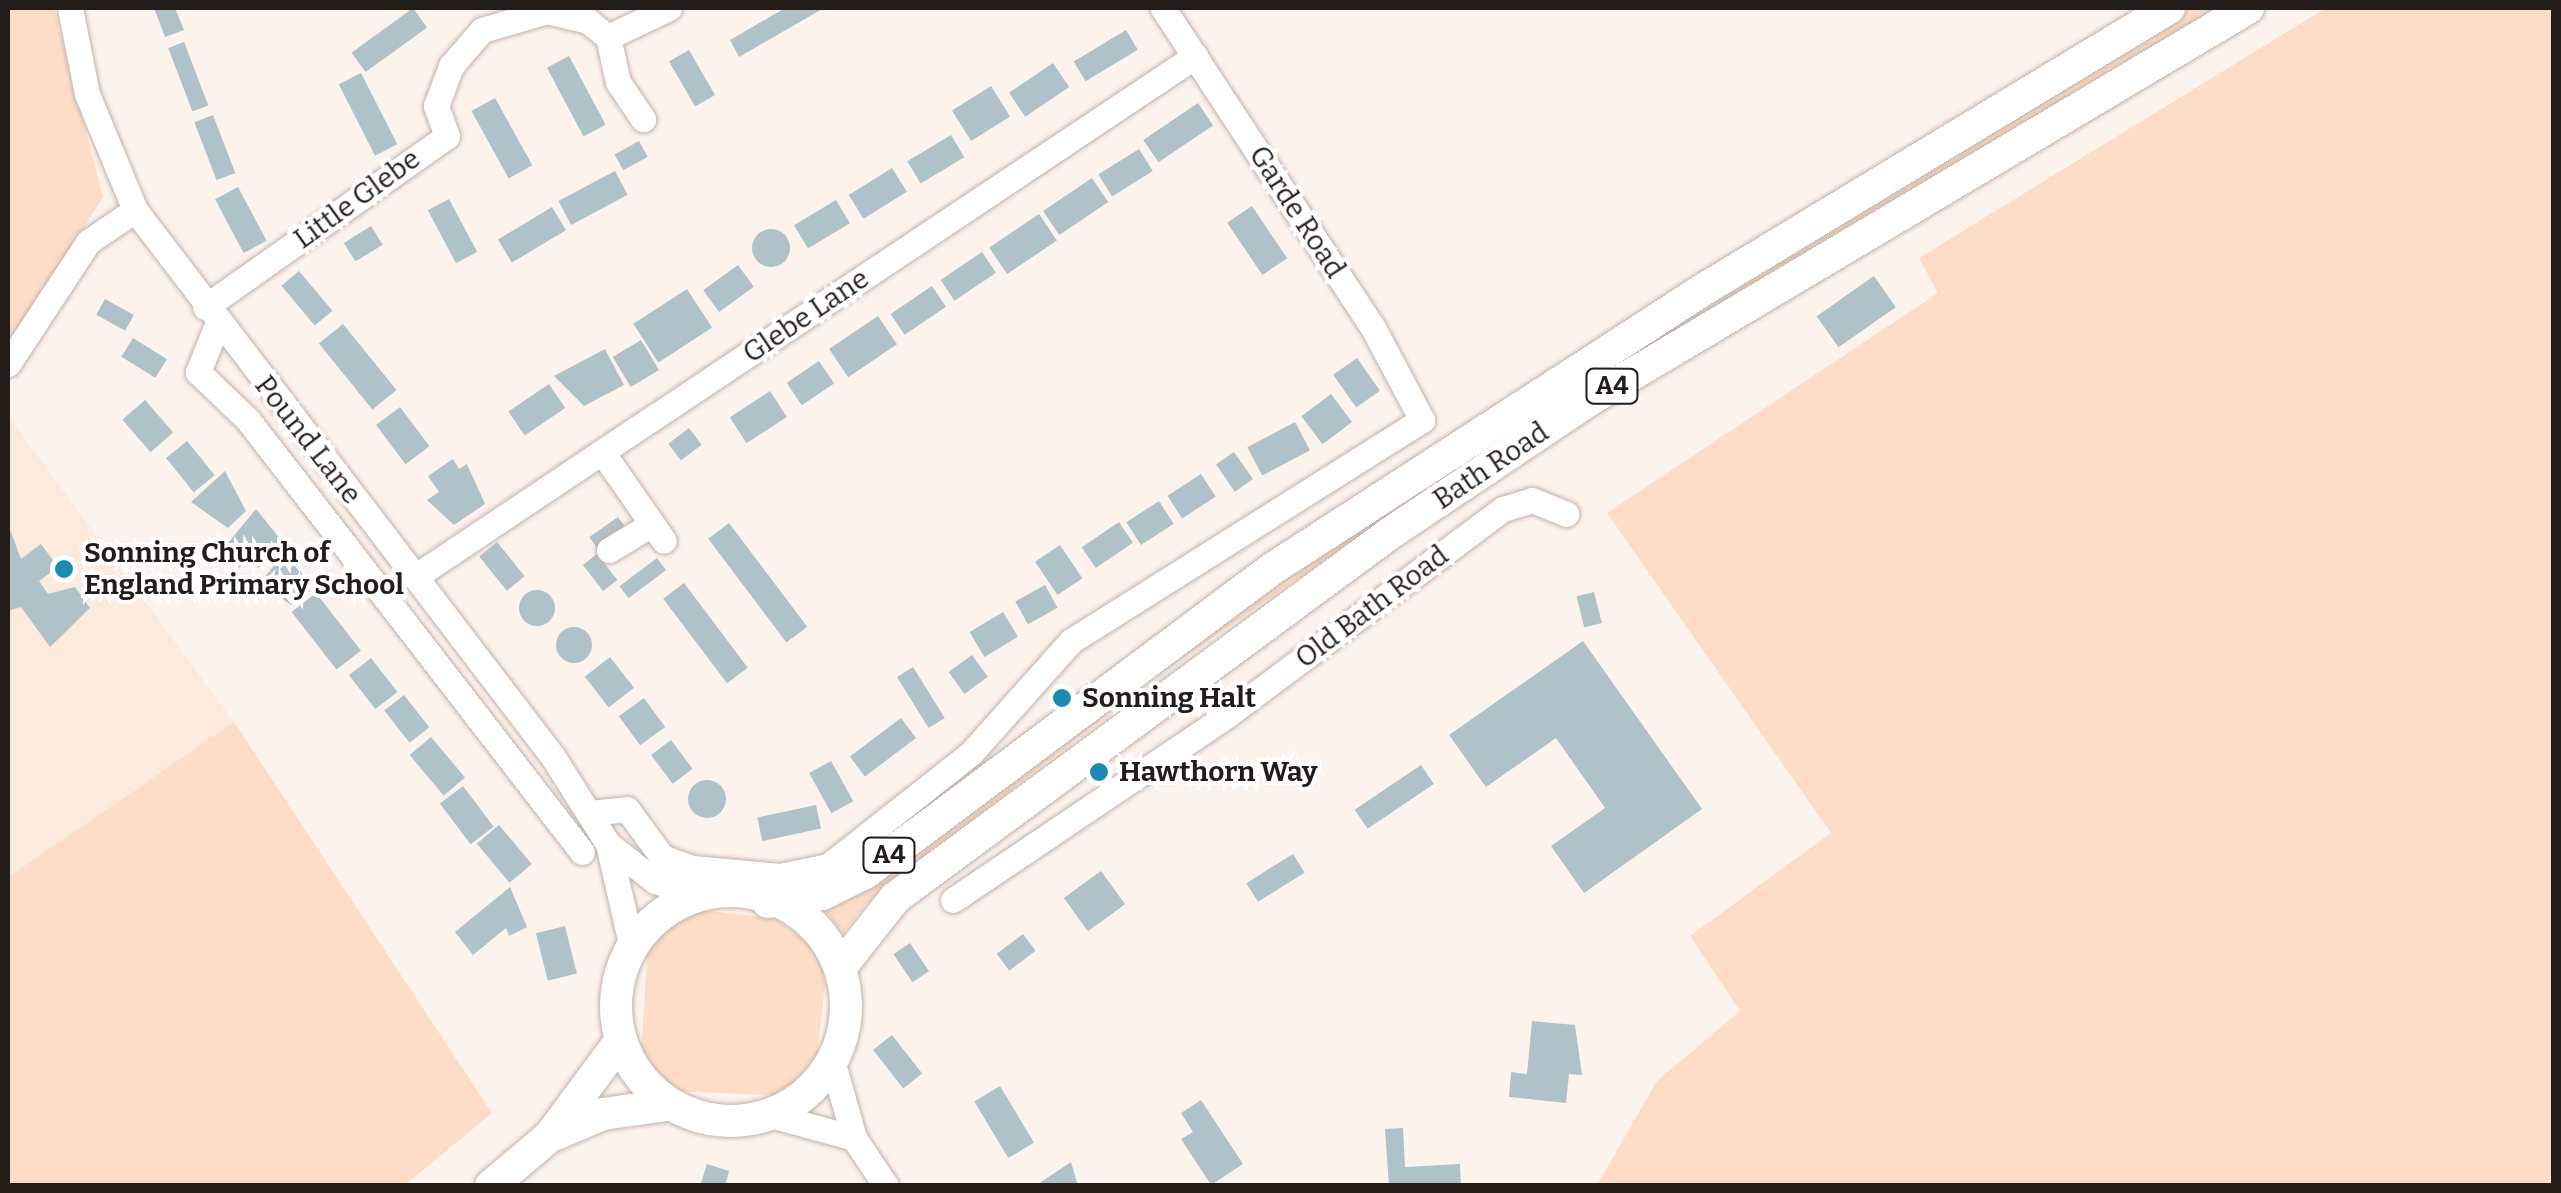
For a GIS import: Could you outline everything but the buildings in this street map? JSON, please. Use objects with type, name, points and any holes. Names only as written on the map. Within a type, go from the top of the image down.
[{"type":"main road","name":"Bath Road","points":[[768,902],[822,894],[865,873],[1129,667],[1625,338],[2169,8]]},
{"type":"main road","name":"Bath Road","points":[[840,968],[881,909],[1158,699],[1589,400],[2248,8]]},
{"type":"main road","points":[[1129,667],[1158,699]]},
{"type":"main road","points":[[491,1186],[550,1136],[621,1040],[632,944],[655,913],[697,895],[768,902],[820,926],[840,968],[832,1060],[819,1090],[774,1116],[667,1105],[603,1114],[550,1136]]},
{"type":"main road","points":[[621,1040],[640,1082],[667,1105]]},
{"type":"street","name":"Pound Lane","points":[[70,8],[86,94],[136,210],[211,316],[553,757],[608,844],[632,944]]},
{"type":"street","points":[[643,120],[618,82],[608,37],[669,8]]},
{"type":"street","name":"Garde Road","points":[[590,813],[627,808],[662,857],[692,868],[780,876],[828,866],[971,752],[1071,640],[1422,420],[1163,8]]},
{"type":"street","name":"Little Glebe","points":[[211,316],[447,136],[436,106],[477,18],[547,11],[608,37]]},
{"type":"street","name":"Glebe Lane","points":[[416,576],[1195,56]]},
{"type":"street","points":[[8,364],[88,242],[136,210]]},
{"type":"street","points":[[211,316],[198,372],[248,420],[582,852]]},
{"type":"street","points":[[602,452],[658,533],[609,550]]},
{"type":"street","name":"Old Bath Road","points":[[953,900],[1503,510],[1532,500],[1566,514]]},
{"type":"street","points":[[1158,699],[1190,735]]},
{"type":"street","points":[[522,778],[553,757]]},
{"type":"street","name":"Pound Lane","points":[[608,844],[655,881],[697,895]]},
{"type":"street","points":[[832,1060],[854,1138],[886,1186]]},
{"type":"street","points":[[774,1116],[854,1138]]},
{"type":"shaded area","points":[[8,8],[54,8],[103,197],[8,348]]},
{"type":"shaded area","points":[[2191,8],[2223,8],[1359,537],[1155,677],[1152,669],[1416,489]]},
{"type":"shaded area","points":[[2326,8],[2553,8],[2553,1185],[1597,1185],[1657,1081],[1740,1011],[1690,936],[1831,833],[1607,513],[1938,293],[1919,258]]},
{"type":"shaded area","name":"Sonning Church of England Primary School","points":[[8,416],[234,722],[8,877]]},
{"type":"shaded area","points":[[1129,697],[867,903],[843,933],[823,909]]},
{"type":"shaded area","points":[[234,722],[492,1113],[405,1185],[8,1185],[8,877]]},
{"type":"shaded area","points":[[701,910],[774,918],[818,950],[825,984],[817,1055],[783,1096],[675,1091],[641,1055],[648,945],[667,921]]},
{"type":"place","name":"Sonning Church of England Primary School","points":[[64,569]]},
{"type":"place","name":"Sonning Halt","points":[[1062,698]]},
{"type":"place","name":"Hawthorn Way","points":[[1099,772]]}]
